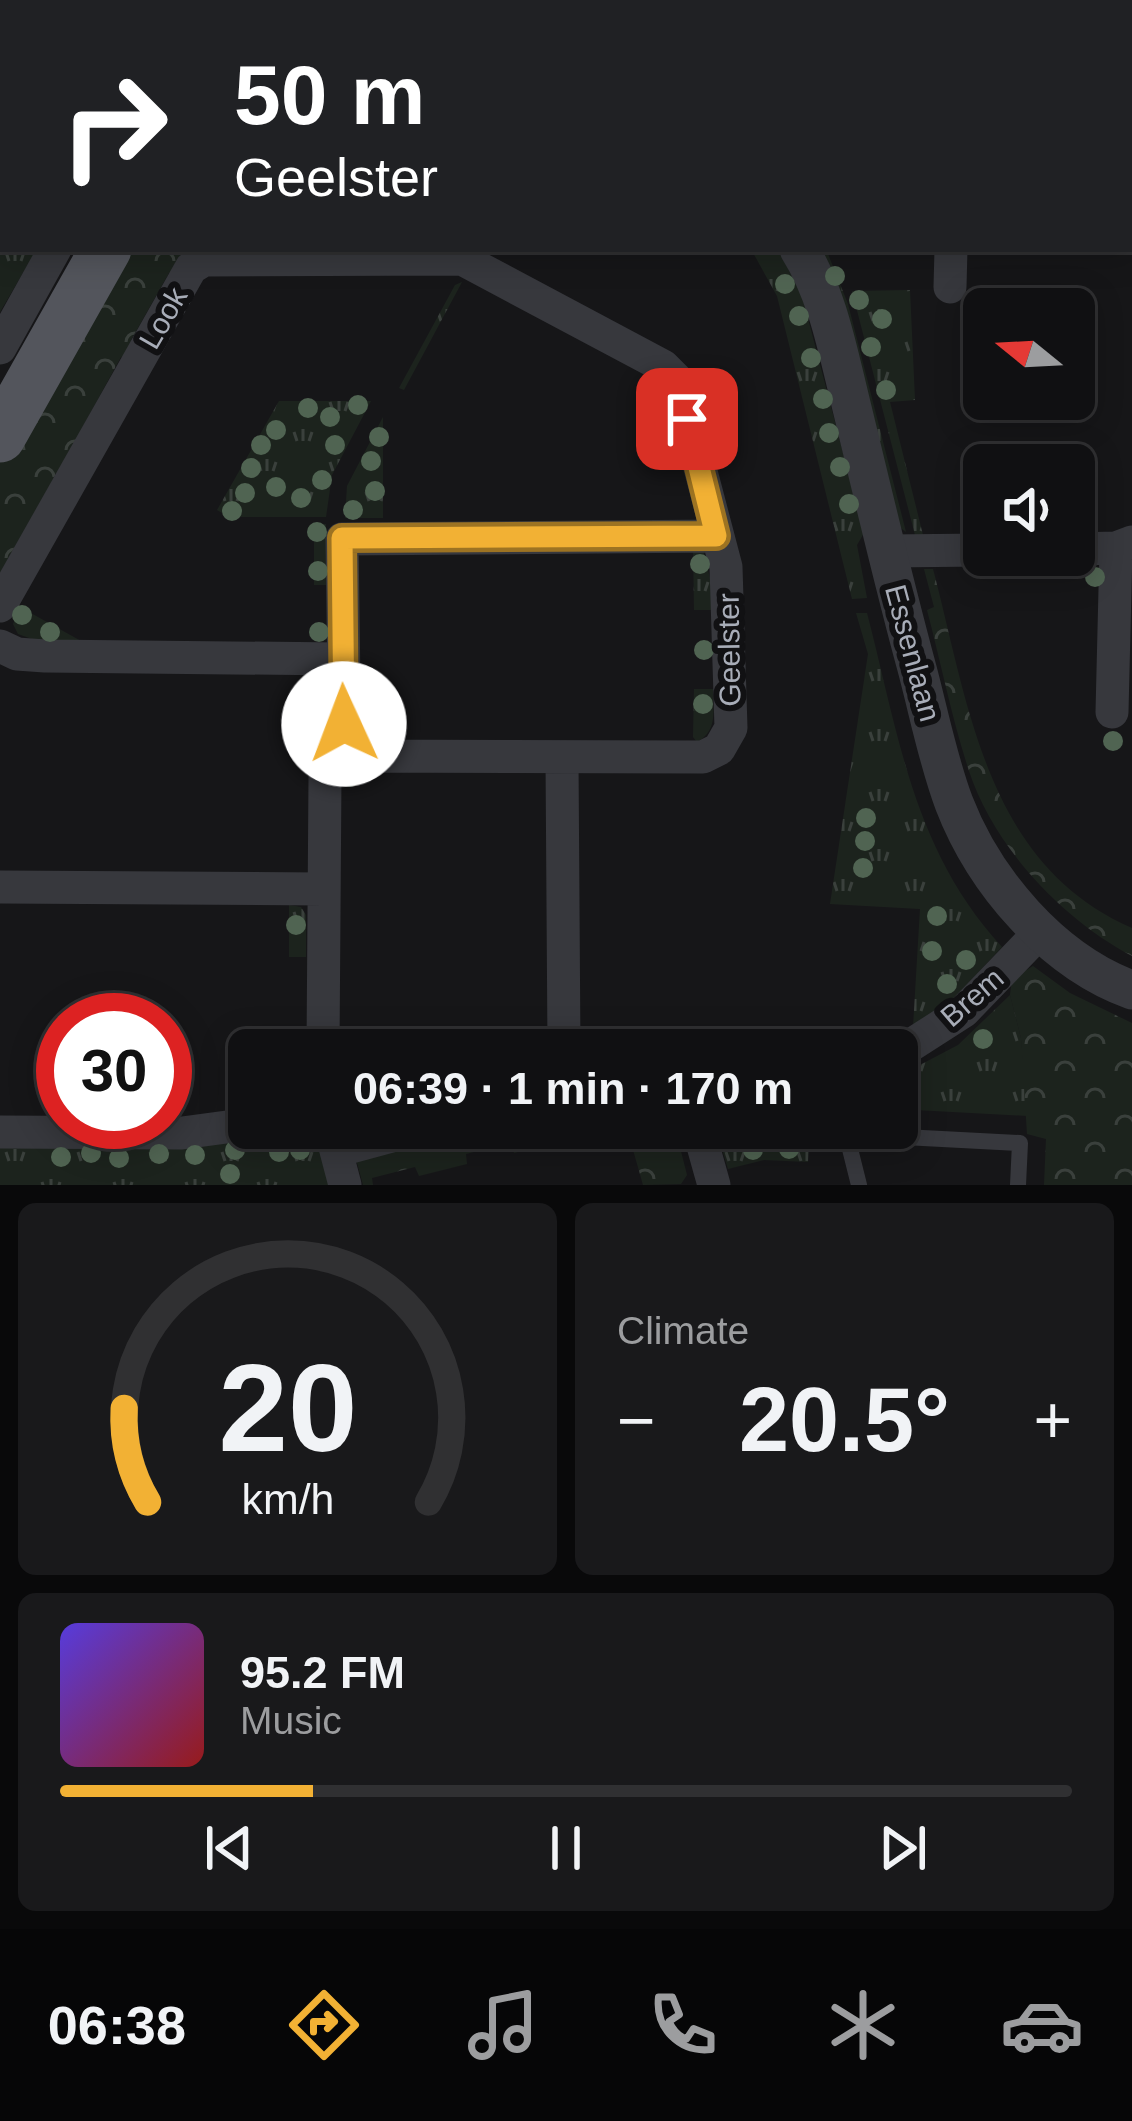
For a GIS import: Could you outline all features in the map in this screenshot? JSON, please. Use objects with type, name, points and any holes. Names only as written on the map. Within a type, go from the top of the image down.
[{"type":"main road","points":[[0,437],[104,252]]},
{"type":"street","points":[[0,348],[53,252]]},
{"type":"street","name":"Essenlaan","points":[[801,252],[811,268],[836,346],[954,803],[994,874],[1040,932],[1070,956],[1132,989]]},
{"type":"street","points":[[950,287],[951,252]]},
{"type":"street","name":"Geelster","points":[[344,756],[703,758],[719,748],[731,728],[726,567],[677,380],[663,366],[465,254]]},
{"type":"street","name":"Look","points":[[0,606],[191,268],[204,260],[465,254]]},
{"type":"street","points":[[323,1029],[325,776],[330,763],[344,756],[342,538],[716,536]]},
{"type":"street","points":[[1112,712],[1124,545]]},
{"type":"street","points":[[887,551],[963,550]]},
{"type":"street","points":[[0,646],[17,654],[45,656],[341,658]]},
{"type":"street","points":[[562,759],[564,1029]]},
{"type":"street","points":[[0,887],[324,889]]},
{"type":"street","name":"Brem","points":[[918,1041],[964,1011],[1040,932]]},
{"type":"street","points":[[0,1132],[182,1133],[228,1127]]},
{"type":"street","points":[[335,1149],[345,1185]]},
{"type":"street","points":[[704,1149],[714,1185]]},
{"type":"lane","points":[[918,1136],[1020,1143],[1018,1185]]},
{"type":"lane","points":[[850,1149],[859,1185]]},
{"type":"green space","points":[[0,252],[35,252],[0,312]]},
{"type":"green space","points":[[119,252],[192,252],[179,269],[169,273],[131,340],[131,354],[121,357],[82,428],[83,440],[73,444],[0,573],[0,463]]},
{"type":"green space","points":[[753,252],[779,252],[801,292],[864,533],[857,545],[867,598],[852,599],[777,296]]},
{"type":"green space","points":[[816,252],[827,252],[848,304],[906,532],[898,526]]},
{"type":"green space","points":[[462,282],[404,390],[399,388],[455,285]]},
{"type":"green space","points":[[910,290],[915,400],[890,402],[923,535],[915,535],[852,291]]},
{"type":"green space","points":[[279,401],[371,401],[332,475],[326,517],[229,517],[217,510]]},
{"type":"green space","points":[[383,417],[383,518],[345,518],[347,486]]},
{"type":"green space","points":[[314,524],[326,524],[326,585],[314,585]]},
{"type":"green space","points":[[693,546],[702,546],[713,610],[694,610]]},
{"type":"green space","points":[[924,569],[933,569],[973,726],[1014,822],[1044,864],[1083,900],[1132,928],[1132,956],[1056,901],[995,827],[980,799],[957,731],[927,610],[934,607]]},
{"type":"green space","points":[[20,607],[81,641],[35,640],[18,634],[13,624]]},
{"type":"green space","points":[[856,613],[867,613],[900,747],[929,831],[972,910],[1002,947],[942,1011],[913,1027],[920,909],[830,904],[868,654]]},
{"type":"green space","points":[[310,667],[326,671],[326,740],[321,740],[313,764]]},
{"type":"green space","points":[[694,689],[713,689],[711,726],[697,742],[693,737]]},
{"type":"green space","points":[[289,905],[301,907],[306,915],[306,957],[289,957]]},
{"type":"green space","points":[[1033,966],[1070,993],[1132,1023],[1132,1185],[1044,1185],[1046,1139],[1027,1134],[1021,1038],[1010,995],[1012,979]]},
{"type":"green space","points":[[1010,995],[1021,1038],[1028,1116],[918,1110],[918,1066],[958,1045]]},
{"type":"green space","points":[[192,1142],[225,1142],[228,1149],[323,1149],[335,1185],[0,1185],[0,1144],[36,1144],[36,1149],[192,1149]]},
{"type":"green space","points":[[485,1149],[466,1154],[467,1164],[419,1176],[415,1167],[372,1178],[373,1185],[363,1185],[356,1159],[365,1153]]},
{"type":"green space","points":[[633,1149],[680,1149],[687,1175],[681,1184],[643,1185]]},
{"type":"green space","points":[[722,1149],[809,1149],[808,1162],[764,1160],[728,1169]]},
{"type":"route","points":[[344,724],[342,538],[716,536],[687,419]]}]
